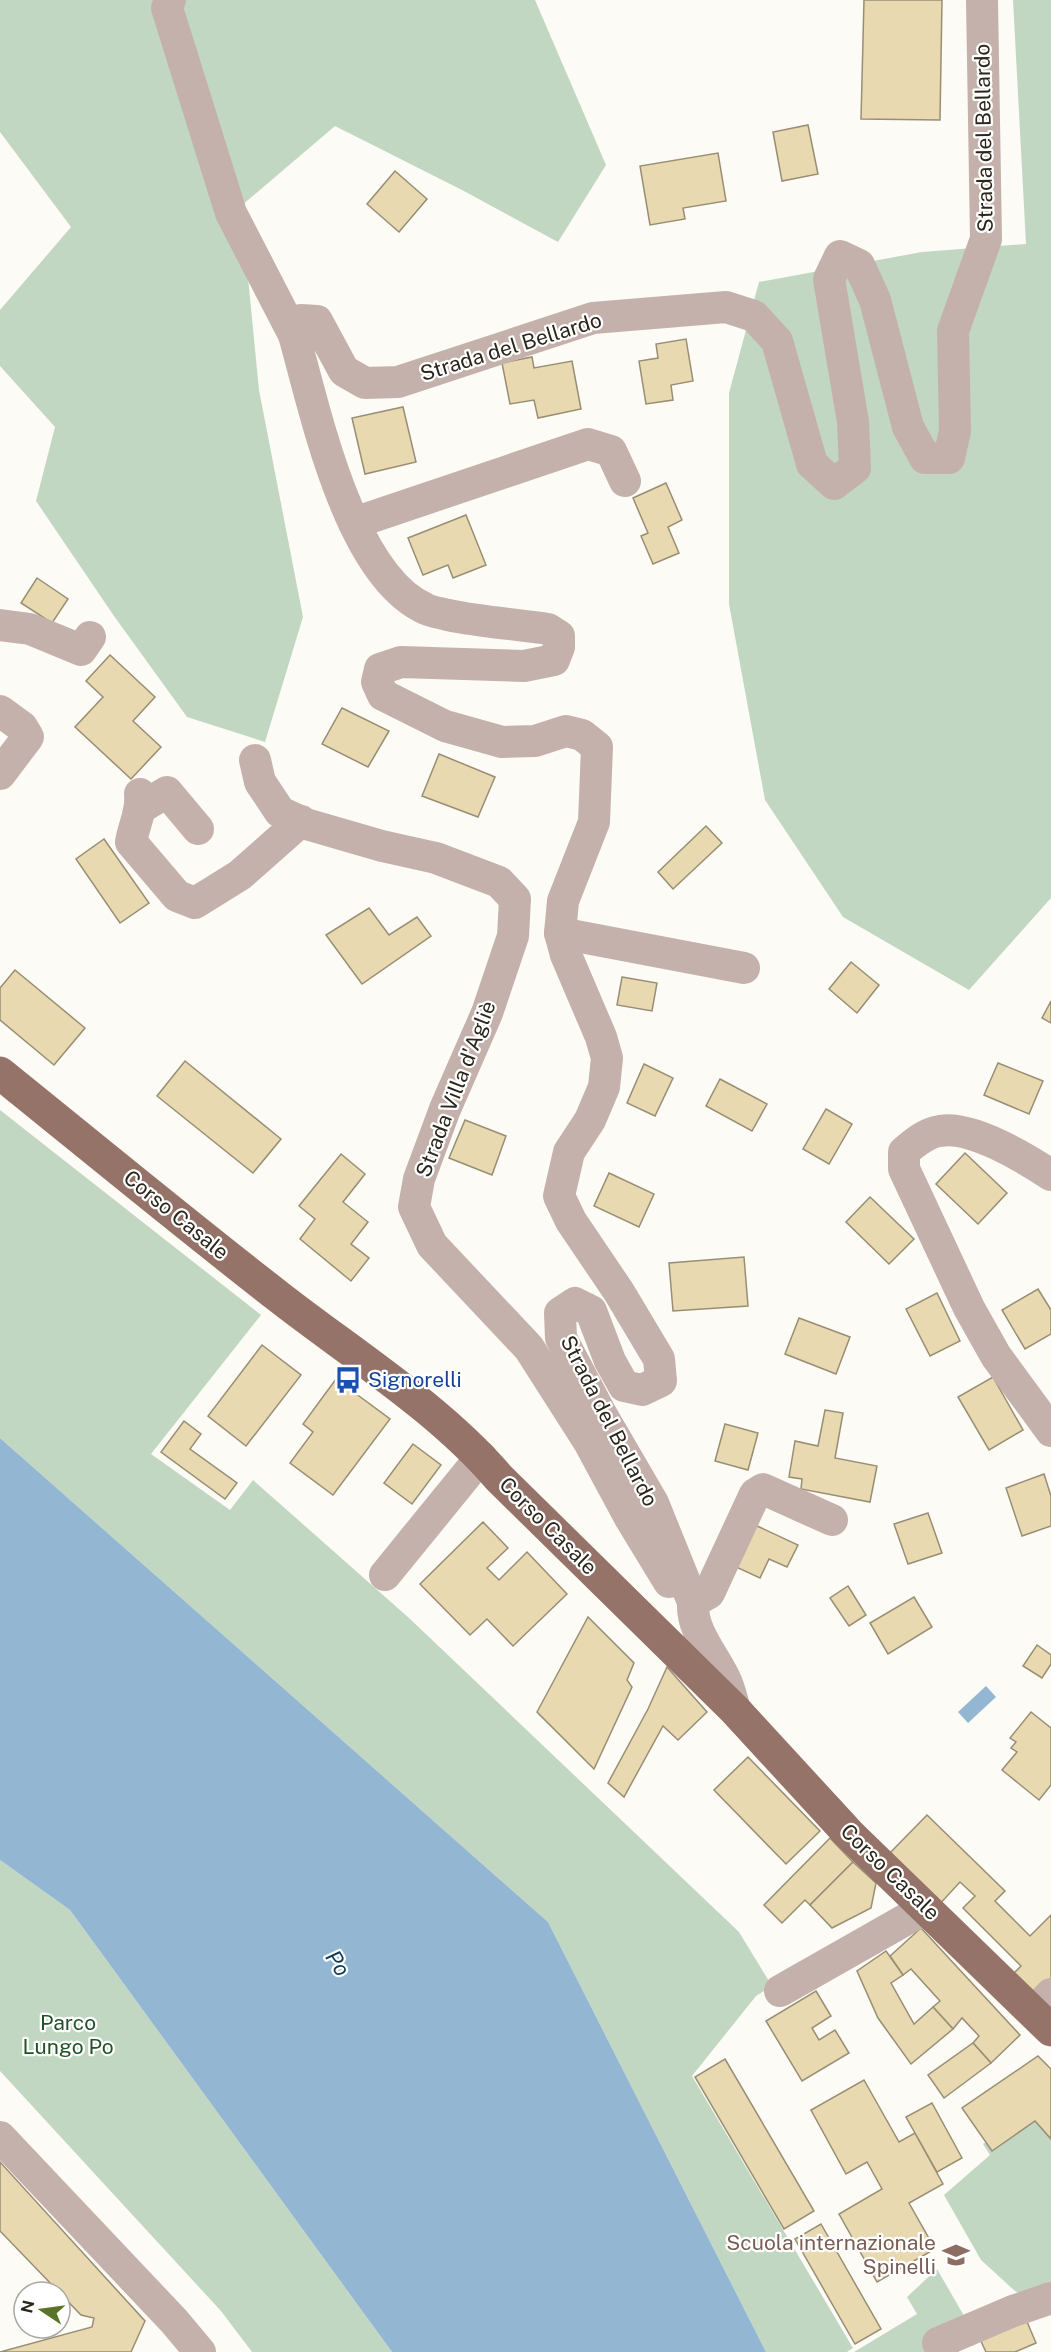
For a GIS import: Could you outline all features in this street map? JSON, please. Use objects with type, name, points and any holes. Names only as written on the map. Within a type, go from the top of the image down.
[{"type":"main road","name":"Corso Casale","points":[[0,1073],[278,1297],[424,1408],[481,1457],[735,1710],[849,1834],[926,1908],[1045,2012]]},
{"type":"street","points":[[170,0],[167,8],[231,213],[294,335]]},
{"type":"street","name":"Strada del Bellardo","points":[[735,1710],[726,1680],[702,1638],[693,1607],[653,1503],[600,1412],[561,1338],[560,1313],[575,1303],[591,1311],[610,1361],[624,1386],[642,1390],[661,1382],[659,1359],[619,1292],[571,1221],[559,1196],[569,1152],[590,1120],[604,1087],[607,1058],[601,1037],[566,955],[560,933],[563,901],[594,822],[597,747],[582,735],[566,731],[535,741],[502,742],[444,726],[383,695],[377,682],[380,669],[401,662],[524,666],[554,660],[559,647],[559,636],[548,629],[470,620],[427,610],[404,596],[382,573],[354,523],[330,466],[294,335],[301,320],[317,321],[344,371],[365,383],[398,382],[593,318],[726,307],[754,316],[777,341],[812,464],[834,484],[855,468],[853,423],[829,279],[840,256],[859,265],[875,300],[908,427],[925,458],[949,458],[955,431],[953,331],[986,239],[982,0]]},
{"type":"street","points":[[354,523],[588,444],[611,451],[625,481]]},
{"type":"street","points":[[0,625],[30,629],[81,650],[90,637]]},
{"type":"street","points":[[0,711],[22,728],[28,737],[0,774]]},
{"type":"street","name":"Strada Villa d'Agliè","points":[[255,760],[260,783],[280,812],[301,821],[382,846],[436,858],[499,882],[515,899],[513,936],[487,1012],[445,1109],[419,1179],[414,1207],[432,1245],[529,1348],[589,1442],[630,1518],[675,1592],[681,1601],[693,1607]]},
{"type":"street","points":[[198,829],[167,792],[141,801],[131,842],[177,896],[195,903],[240,875],[301,821]]},
{"type":"street","points":[[560,933],[744,968]]},
{"type":"street","points":[[1051,1175],[995,1143],[953,1130],[937,1131],[915,1142],[904,1152],[904,1169],[969,1308],[996,1356],[1051,1431]]},
{"type":"street","points":[[385,1575],[481,1457]]},
{"type":"street","points":[[693,1607],[709,1593],[754,1494],[763,1489],[832,1520]]},
{"type":"street","points":[[780,1991],[926,1908]]},
{"type":"street","points":[[0,2137],[174,2320],[200,2352]]},
{"type":"street","points":[[938,2343],[1051,2298]]},
{"type":"street","points":[[171,2352],[174,2320]]},
{"type":"green space","points":[[0,0],[535,0],[606,165],[558,242],[462,190],[335,126],[241,206],[259,390],[303,617],[265,742],[187,717],[114,616],[36,501],[55,427],[0,366],[0,310],[71,227],[0,132]]},
{"type":"green space","points":[[1013,0],[1051,0],[1051,898],[969,990],[843,917],[765,800],[729,604],[729,393],[759,282],[922,252],[1026,244]]},
{"type":"green space","points":[[0,1110],[261,1315],[151,1454],[230,1510],[253,1480],[409,1618],[739,1932],[772,1986],[756,1996],[692,2076],[853,2348],[847,2352],[766,2352],[548,1922],[0,1438]]},
{"type":"green space","name":"Parco Lungo Po","points":[[0,1860],[70,1910],[392,2352],[252,2352],[221,2311],[0,2071]]},
{"type":"green space","points":[[1032,2111],[1051,2130],[1051,2292],[1028,2297],[1015,2291],[981,2260],[944,2195],[990,2155],[983,2144]]},
{"type":"green space","points":[[937,2269],[967,2321],[959,2334],[959,2352],[854,2352],[917,2314],[907,2297]]},
{"type":"water","name":"Po","points":[[0,1438],[548,1922],[766,2352],[392,2352],[70,1910],[0,1860]]},
{"type":"water","points":[[986,1686],[996,1697],[968,1723],[958,1712]]},
{"type":"building","points":[[864,0],[942,0],[940,120],[861,119]]},
{"type":"building","points":[[808,125],[818,174],[782,181],[773,132]]},
{"type":"building","points":[[718,153],[726,201],[683,208],[685,219],[650,225],[640,166]]},
{"type":"building","points":[[395,171],[427,199],[399,232],[367,204]]},
{"type":"building","points":[[686,339],[693,381],[671,385],[673,400],[646,404],[639,361],[658,358],[656,344]]},
{"type":"building","points":[[532,357],[534,368],[572,361],[581,409],[538,418],[534,400],[510,404],[502,363]]},
{"type":"building","points":[[403,407],[416,462],[365,474],[352,418]]},
{"type":"building","points":[[666,483],[682,520],[668,527],[679,553],[653,564],[641,536],[648,533],[633,498]]},
{"type":"building","points":[[466,515],[486,565],[453,578],[448,565],[423,575],[408,538]]},
{"type":"building","points":[[37,578],[68,599],[52,623],[21,603]]},
{"type":"building","points":[[110,655],[155,697],[133,721],[161,747],[131,779],[75,727],[103,697],[86,681]]},
{"type":"building","points":[[342,708],[389,731],[368,767],[322,744]]},
{"type":"building","points":[[439,754],[495,777],[478,817],[422,796]]},
{"type":"building","points":[[706,826],[722,843],[673,889],[658,872]]},
{"type":"building","points":[[104,839],[149,903],[120,923],[76,859]]},
{"type":"building","points":[[369,908],[389,935],[417,917],[431,936],[362,984],[326,935]]},
{"type":"building","points":[[851,962],[879,985],[857,1013],[829,989]]},
{"type":"building","points":[[15,970],[85,1028],[54,1065],[0,1020],[0,988]]},
{"type":"building","points":[[622,977],[657,983],[652,1011],[617,1005]]},
{"type":"building","points":[[1051,1001],[1051,1023],[1042,1018]]},
{"type":"building","points":[[185,1061],[281,1139],[253,1173],[157,1096]]},
{"type":"building","points":[[998,1063],[1043,1081],[1029,1114],[984,1095]]},
{"type":"building","points":[[644,1064],[673,1078],[655,1116],[627,1103]]},
{"type":"building","points":[[720,1079],[767,1104],[752,1131],[706,1106]]},
{"type":"building","points":[[826,1109],[852,1124],[829,1164],[803,1149]]},
{"type":"building","points":[[465,1120],[506,1136],[492,1175],[449,1158]]},
{"type":"building","points":[[965,1153],[1007,1193],[978,1224],[936,1184]]},
{"type":"building","points":[[341,1154],[365,1174],[343,1202],[368,1222],[351,1244],[369,1258],[351,1281],[300,1239],[315,1219],[299,1206]]},
{"type":"building","points":[[609,1173],[654,1194],[639,1227],[594,1206]]},
{"type":"building","points":[[870,1197],[914,1239],[889,1264],[846,1222]]},
{"type":"building","points":[[744,1257],[748,1306],[673,1311],[669,1263]]},
{"type":"building","points":[[1038,1289],[1051,1310],[1051,1334],[1025,1349],[1002,1310]]},
{"type":"building","points":[[937,1293],[960,1341],[930,1356],[906,1309]]},
{"type":"building","points":[[799,1318],[850,1337],[836,1374],[785,1354]]},
{"type":"building","points":[[262,1345],[301,1375],[246,1446],[208,1416]]},
{"type":"building","points":[[993,1377],[1023,1430],[989,1450],[958,1397]]},
{"type":"building","points":[[336,1379],[390,1419],[333,1495],[290,1463],[313,1432],[303,1424]]},
{"type":"building","points":[[825,1410],[843,1413],[835,1458],[877,1466],[870,1502],[801,1489],[802,1479],[789,1477],[795,1441],[818,1446]]},
{"type":"building","points":[[184,1421],[201,1434],[190,1449],[237,1483],[225,1499],[161,1452]]},
{"type":"building","points":[[725,1424],[758,1433],[748,1470],[715,1461]]},
{"type":"building","points":[[413,1444],[441,1465],[412,1504],[384,1483]]},
{"type":"building","points":[[1044,1474],[1051,1496],[1051,1526],[1022,1536],[1006,1488]]},
{"type":"building","points":[[928,1513],[942,1553],[908,1564],[894,1524]]},
{"type":"building","points":[[483,1522],[508,1548],[487,1568],[499,1580],[527,1552],[567,1594],[513,1646],[487,1619],[470,1635],[420,1584]]},
{"type":"building","points":[[755,1525],[798,1545],[787,1567],[769,1559],[760,1578],[736,1567]]},
{"type":"building","points":[[848,1586],[866,1615],[849,1626],[830,1598]]},
{"type":"building","points":[[914,1597],[932,1627],[888,1654],[870,1623]]},
{"type":"building","points":[[588,1617],[634,1663],[627,1680],[632,1687],[594,1769],[537,1712]]},
{"type":"building","points":[[1037,1645],[1051,1655],[1051,1664],[1042,1678],[1023,1666]]},
{"type":"building","points":[[667,1667],[707,1712],[678,1740],[663,1726],[624,1797],[608,1783],[648,1709]]},
{"type":"building","points":[[1031,1712],[1051,1728],[1051,1785],[1039,1800],[1002,1770],[1017,1752],[1011,1748],[1016,1742],[1010,1738]]},
{"type":"building","points":[[748,1757],[820,1831],[786,1864],[714,1790]]},
{"type":"building","points":[[927,1815],[1005,1891],[995,1901],[1030,1936],[1051,1915],[1051,1983],[1037,1997],[1013,1974],[1021,1966],[963,1908],[975,1896],[960,1882],[937,1907],[886,1857]]},
{"type":"building","points":[[830,1838],[853,1862],[810,1905],[805,1900],[782,1923],[764,1905]]},
{"type":"building","points":[[853,1862],[876,1883],[871,1908],[832,1928],[810,1905]]},
{"type":"building","points":[[921,1928],[1020,2035],[991,2063],[973,2043],[979,2036],[962,2018],[953,2029],[933,2007],[940,2001],[911,1969],[903,1975],[890,1956]]},
{"type":"building","points":[[886,1951],[903,1975],[891,1983],[914,2024],[933,2007],[953,2029],[911,2064],[878,2018],[857,1971]]},
{"type":"building","points":[[816,1991],[831,2016],[812,2028],[819,2040],[835,2030],[849,2053],[802,2081],[766,2021]]},
{"type":"building","points":[[973,2043],[991,2063],[944,2098],[928,2075]]},
{"type":"building","points":[[1038,2056],[1051,2069],[1051,2139],[1035,2121],[992,2151],[962,2108]]},
{"type":"building","points":[[725,2059],[814,2211],[784,2229],[695,2077]]},
{"type":"building","points":[[864,2080],[899,2142],[915,2133],[943,2184],[909,2203],[935,2249],[877,2282],[839,2214],[882,2189],[867,2162],[846,2174],[811,2110]]},
{"type":"building","points":[[932,2103],[962,2158],[937,2172],[906,2117]]},
{"type":"building","points":[[0,2162],[145,2321],[131,2352],[0,2352],[44,2340],[72,2340],[72,2332],[92,2327],[94,2318],[81,2315],[72,2306],[72,2280],[47,2280],[0,2231]]},
{"type":"building","points":[[821,2224],[881,2329],[855,2344],[795,2239]]},
{"type":"building","points":[[1025,2317],[1036,2343],[1015,2352],[986,2352],[979,2337]]},
{"type":"place","name":"Signorelli","points":[[348,1380]]},
{"type":"place","name":"Scuola internazionale Spinelli","points":[[956,2255]]}]
